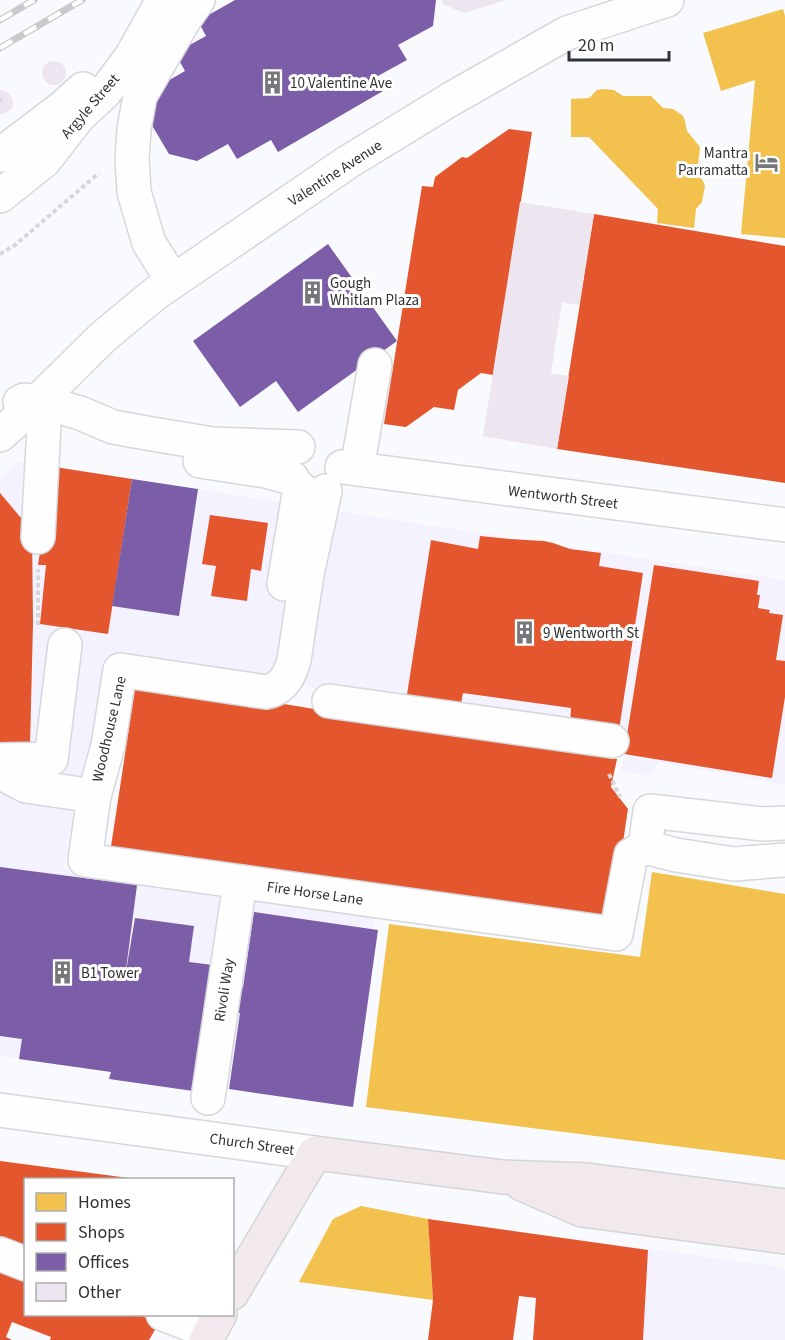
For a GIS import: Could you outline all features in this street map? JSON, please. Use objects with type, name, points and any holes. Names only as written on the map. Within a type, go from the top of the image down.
[{"type":"main road","name":"Church Street","points":[[315,1153],[504,1177],[588,1179],[785,1206]]},
{"type":"main road","points":[[234,1290],[315,1153]]},
{"type":"main road","name":"Church Street","points":[[504,1177],[582,1210],[785,1237]]},
{"type":"street","name":"Argyle Street","points":[[0,155],[87,86],[104,66],[129,27],[142,0]]},
{"type":"street","name":"Argyle Street","points":[[0,196],[44,161],[80,115],[105,92],[131,57],[163,0]]},
{"type":"street","points":[[173,281],[149,243],[134,192],[132,158],[134,129],[140,96],[198,0]]},
{"type":"street","name":"Valentine Avenue","points":[[40,414],[84,355],[156,293],[348,162],[460,93],[567,33],[667,0]]},
{"type":"street","points":[[80,412],[71,398],[75,373],[84,355]]},
{"type":"street","points":[[273,682],[291,671],[294,660],[308,574],[319,473],[375,365]]},
{"type":"street","name":"Wentworth Street","points":[[1,427],[29,425],[49,404],[80,412],[113,427],[213,444],[319,473]]},
{"type":"street","points":[[38,537],[40,414]]},
{"type":"street","name":"Wentworth Street","points":[[40,414],[64,431],[96,444],[266,471],[319,473],[785,525]]},
{"type":"street","points":[[0,760],[51,759],[65,645]]},
{"type":"street","name":"Woodhouse Lane","points":[[85,860],[94,796],[108,746],[120,670],[196,687],[273,682],[296,695],[335,707],[612,741]]},
{"type":"street","points":[[0,772],[26,786],[94,796]]},
{"type":"street","points":[[772,861],[734,864],[676,855],[645,847],[650,810],[763,824],[785,823]]},
{"type":"street","name":"Fire Horse Lane","points":[[85,860],[616,934],[631,855],[645,847]]},
{"type":"street","name":"Rivoli Way","points":[[208,1098],[240,883]]},
{"type":"street","name":"Church Street","points":[[0,1110],[315,1153]]},
{"type":"street","points":[[0,1254],[24,1263]]},
{"type":"street","points":[[170,1316],[212,1329]]},
{"type":"path","points":[[0,254],[15,245],[96,175],[132,158]]},
{"type":"path","points":[[38,537],[38,624]]},
{"type":"shaded area","points":[[19,461],[785,580],[785,785],[659,762],[650,776],[621,771],[627,734],[292,685],[285,721],[101,694],[87,784],[77,783],[64,869],[375,913],[345,1103],[0,1056],[0,478]]},
{"type":"shaded area","points":[[542,1235],[775,1266],[785,1271],[785,1340],[533,1340]]},
{"type":"building: Homes","name":"Mantra Parramatta","points":[[783,9],[785,16],[785,238],[741,234],[755,80],[721,91],[703,33]]},
{"type":"building: Homes","points":[[597,90],[614,90],[623,96],[651,96],[663,108],[673,109],[683,116],[687,131],[700,147],[697,174],[705,186],[702,202],[696,209],[694,228],[657,223],[658,209],[589,137],[571,137],[571,99],[589,98]]},
{"type":"building: Homes","points":[[652,872],[785,894],[785,1160],[366,1107],[389,924],[640,957]]},
{"type":"building: Homes","points":[[361,1206],[428,1219],[433,1300],[299,1282],[333,1219]]},
{"type":"building: Shops","points":[[509,129],[532,132],[493,375],[481,373],[458,390],[454,410],[434,407],[406,427],[384,424],[422,186],[433,187],[435,177],[462,157],[467,158]]},
{"type":"building: Shops","points":[[594,214],[785,246],[785,483],[557,449]]},
{"type":"building: Shops","points":[[55,467],[132,479],[108,634],[40,624],[46,565],[38,565]]},
{"type":"building: Shops","points":[[0,493],[32,531],[33,623],[30,746],[0,748]]},
{"type":"building: Shops","points":[[210,515],[268,523],[261,571],[251,569],[247,601],[211,596],[216,566],[202,564]]},
{"type":"building: Shops","name":"9 Wentworth St","points":[[480,536],[544,541],[570,549],[601,553],[599,566],[643,573],[619,730],[570,724],[571,708],[463,693],[460,709],[406,701],[431,540],[478,549]]},
{"type":"building: Shops","points":[[654,565],[759,581],[758,608],[770,610],[769,613],[783,615],[776,660],[785,661],[785,697],[772,778],[624,754]]},
{"type":"building: Shops","points":[[136,682],[617,759],[611,787],[628,809],[611,924],[110,853]]},
{"type":"building: Shops","points":[[0,1161],[129,1178],[24,1178],[24,1255],[0,1248]]},
{"type":"building: Shops","points":[[428,1219],[648,1250],[643,1340],[533,1340],[536,1298],[519,1296],[513,1340],[428,1340],[433,1300]]},
{"type":"building: Shops","points":[[0,1262],[24,1271],[24,1316],[143,1316],[159,1323],[149,1340],[50,1340],[51,1337],[12,1322],[6,1337],[12,1340],[0,1340]]},
{"type":"building: Offices","name":"10 Valentine Ave","points":[[235,0],[436,0],[433,26],[398,45],[407,60],[376,77],[383,91],[278,152],[271,140],[237,159],[228,144],[197,161],[169,154],[147,117],[154,89],[185,71],[175,53],[206,36],[198,21]]},
{"type":"building: Offices","name":"Gough Whitlam Plaza","points":[[328,244],[397,341],[298,412],[276,381],[240,407],[193,341]]},
{"type":"building: Offices","points":[[132,479],[198,489],[179,616],[112,606]]},
{"type":"building: Offices","name":"B1 Tower","points":[[0,867],[137,885],[125,977],[135,918],[194,926],[189,962],[213,965],[193,1091],[109,1079],[111,1072],[19,1059],[22,1039],[0,1036]]},
{"type":"building: Offices","points":[[254,912],[378,930],[353,1107],[229,1089],[240,1013],[231,1012],[235,987],[243,988]]},
{"type":"building: Other","points":[[441,0],[503,1],[464,13],[443,4]]},
{"type":"building: Other","points":[[54,61],[59,62],[65,68],[65,78],[59,84],[54,85],[49,84],[43,78],[42,73],[43,68],[49,62]]},
{"type":"building: Other","points":[[0,90],[9,93],[13,100],[12,108],[2,114],[0,114]]},
{"type":"building: Other","points":[[520,202],[594,214],[579,305],[562,302],[551,373],[569,376],[557,449],[483,436]]},
{"type":"railway","points":[[0,20],[34,0]]},
{"type":"railway","points":[[0,48],[82,0]]},
{"type":"place","name":"10 Valentine Ave","points":[[272,83]]},
{"type":"place","name":"Mantra Parramatta","points":[[766,162]]},
{"type":"place","name":"Gough Whitlam Plaza","points":[[312,292]]},
{"type":"place","name":"9 Wentworth St","points":[[525,633]]},
{"type":"place","name":"B1 Tower","points":[[63,973]]}]
